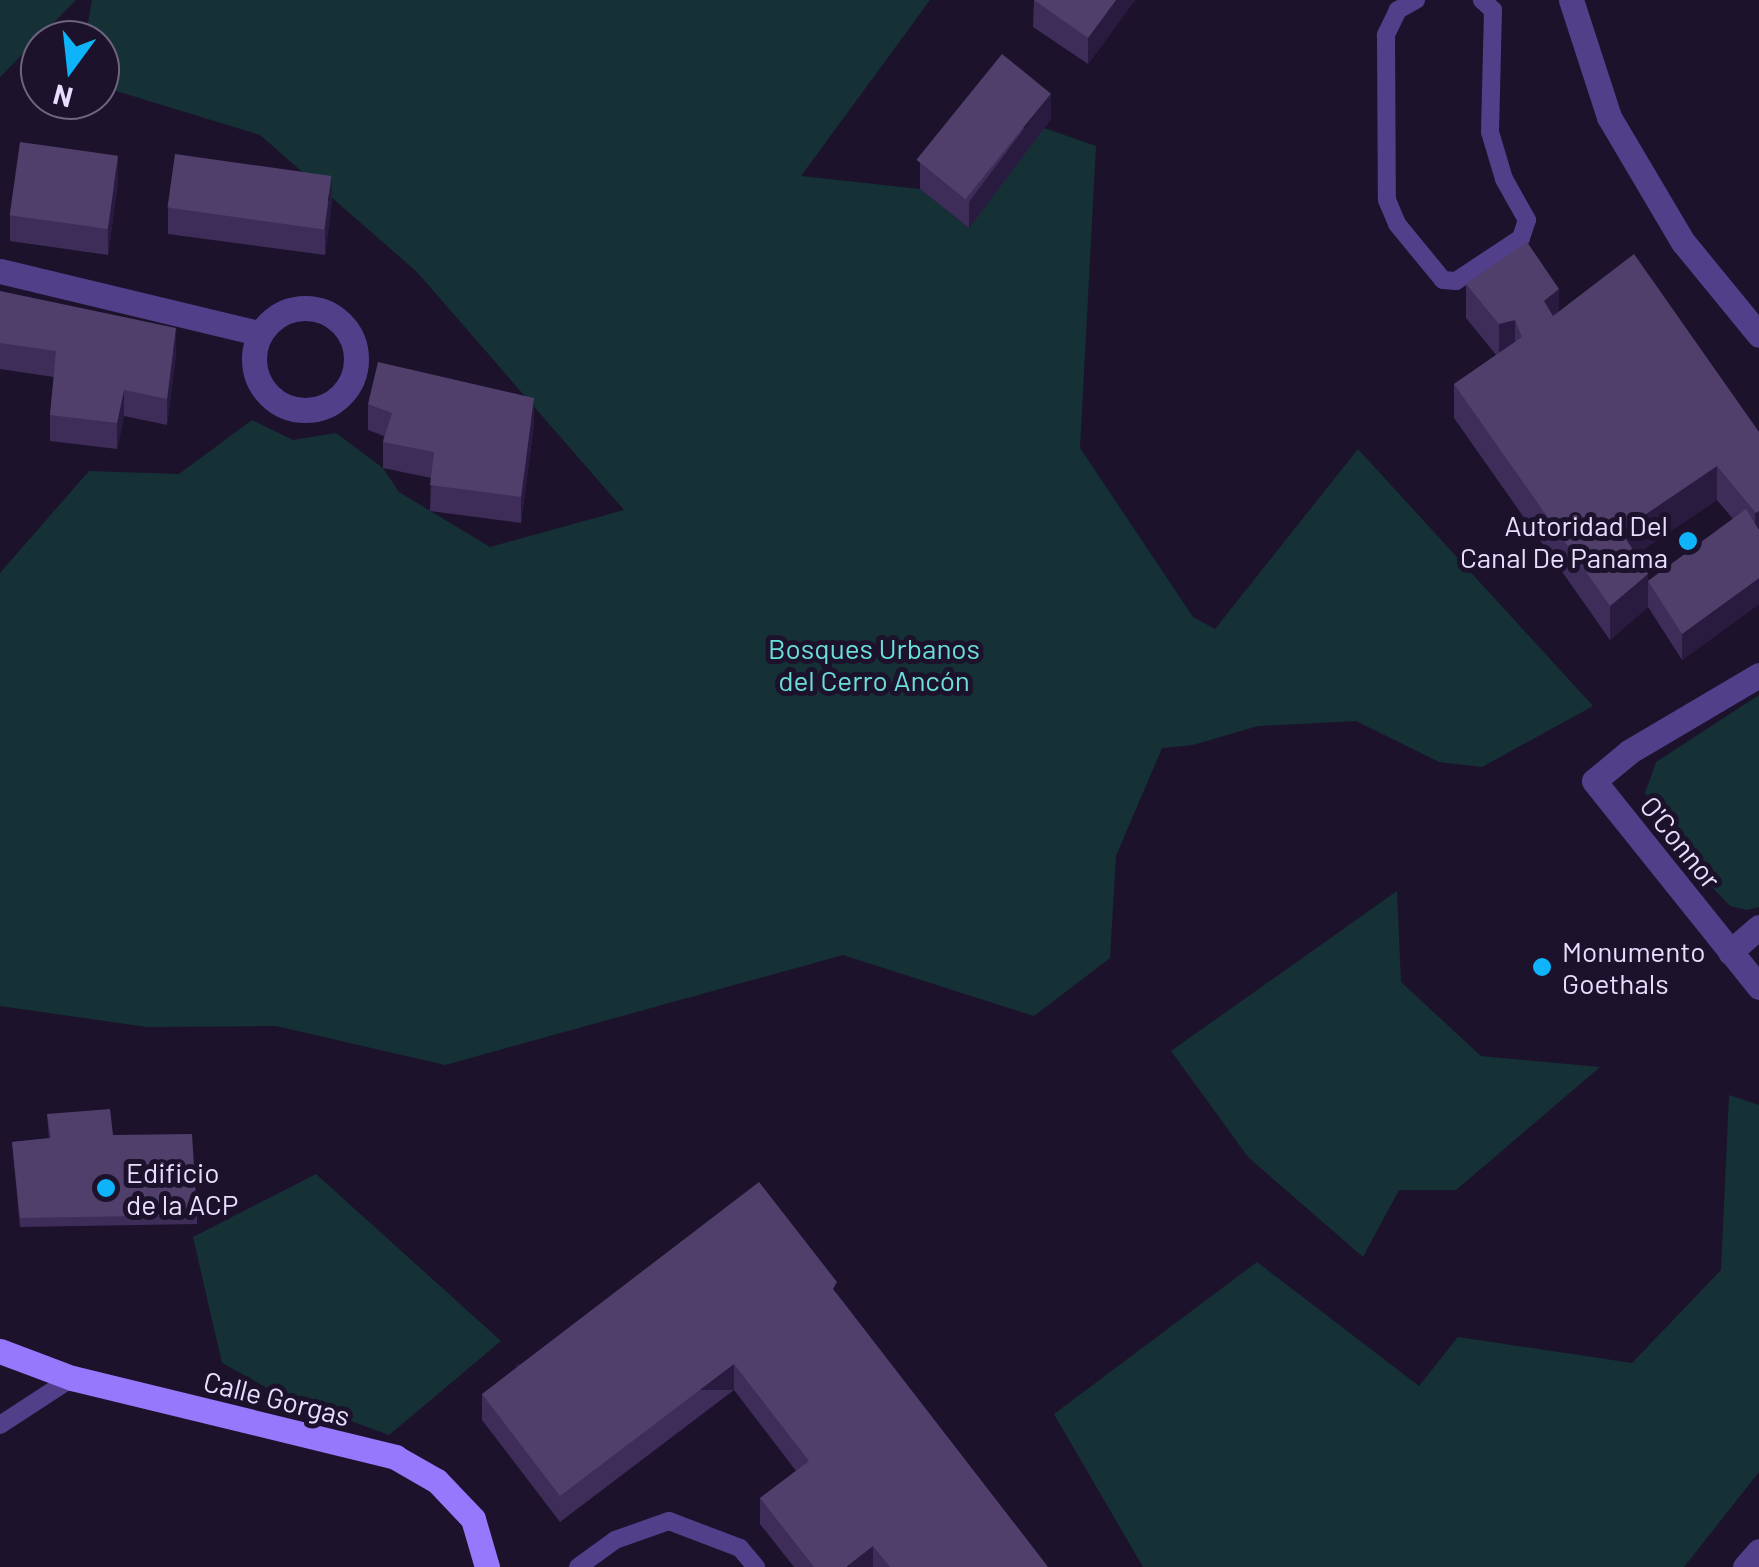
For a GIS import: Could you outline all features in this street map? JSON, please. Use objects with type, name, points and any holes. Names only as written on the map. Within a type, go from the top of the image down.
[{"type":"street","points":[[1571,0],[1609,118],[1684,242],[1759,335]]},
{"type":"street","points":[[0,271],[260,333]]},
{"type":"street","points":[[312,308],[331,314],[346,328],[355,346],[356,366],[350,386],[336,401],[317,410],[297,411],[278,404],[263,390],[254,372],[260,333],[273,318],[292,309],[312,308]]},
{"type":"street","name":"O'Connor","points":[[1759,675],[1629,752],[1594,781],[1759,987]]},
{"type":"street","points":[[1730,952],[1759,928]]},
{"type":"street","name":"Calle Gorgas","points":[[0,1351],[72,1378],[395,1457],[437,1481],[473,1519],[488,1567]]},
{"type":"street","points":[[1745,1567],[1759,1551]]},
{"type":"lane","points":[[1416,0],[1398,10],[1386,35],[1387,200],[1398,224],[1443,280],[1456,281],[1521,238],[1527,220],[1504,179],[1490,132],[1493,10],[1482,0]]},
{"type":"lane","points":[[0,1425],[72,1378]]},
{"type":"lane","points":[[578,1567],[614,1540],[669,1521],[740,1548],[756,1567]]},
{"type":"green space","points":[[0,0],[76,0],[56,20],[20,20],[20,57],[0,77]]},
{"type":"green space","name":"Bosques Urbanos del Cerro Ancón","points":[[92,0],[930,0],[801,176],[920,189],[969,228],[1044,128],[1096,146],[1080,448],[1193,617],[1215,629],[1358,449],[1593,706],[1482,767],[1439,762],[1356,721],[1258,726],[1193,745],[1162,748],[1116,856],[1110,958],[1034,1016],[843,955],[445,1065],[276,1026],[147,1027],[0,1006],[0,573],[89,471],[179,474],[252,420],[293,440],[336,433],[383,468],[399,492],[490,547],[624,510],[417,272],[260,135],[120,92],[120,20],[88,20]]},
{"type":"green space","points":[[1759,695],[1759,907],[1747,910],[1730,906],[1684,858],[1645,793],[1656,762]]},
{"type":"green space","points":[[1397,891],[1401,982],[1481,1056],[1600,1067],[1456,1190],[1399,1190],[1363,1257],[1248,1157],[1171,1051]]},
{"type":"green space","points":[[1729,1095],[1759,1105],[1759,1472],[1684,1567],[1143,1567],[1054,1414],[1257,1262],[1419,1386],[1458,1337],[1632,1363],[1721,1270]]},
{"type":"green space","points":[[316,1174],[501,1341],[389,1435],[278,1394],[222,1363],[193,1237]]},
{"type":"building","points":[[1034,0],[1116,0],[1088,38]]},
{"type":"building","points":[[1002,54],[1051,94],[965,199],[916,160]]},
{"type":"building","points":[[20,142],[118,156],[108,229],[10,215]]},
{"type":"building","points":[[175,154],[331,176],[324,229],[167,207]]},
{"type":"building","points":[[1527,242],[1559,289],[1544,301],[1553,316],[1634,254],[1759,432],[1759,511],[1756,513],[1717,466],[1621,531],[1648,574],[1610,606],[1454,384],[1522,337],[1515,320],[1499,324],[1466,284]]},
{"type":"building","points":[[0,291],[176,328],[167,399],[124,390],[117,423],[50,415],[56,351],[0,343]]},
{"type":"building","points":[[378,362],[534,398],[521,497],[430,485],[434,452],[383,442],[392,413],[368,404]]},
{"type":"building","points":[[1746,509],[1759,530],[1759,578],[1682,634],[1648,581]]},
{"type":"building","name":"Edificio de la ACP","points":[[110,1109],[113,1135],[192,1134],[197,1215],[20,1218],[12,1142],[51,1138],[47,1114]]},
{"type":"building","points":[[759,1182],[837,1282],[833,1289],[1048,1567],[890,1567],[873,1546],[846,1567],[814,1567],[760,1498],[809,1461],[734,1364],[560,1496],[482,1394]]},
{"type":"place","name":"Autoridad Del Canal De Panama","points":[[1688,541]]},
{"type":"place","name":"Monumento Goethals","points":[[1542,967]]},
{"type":"place","name":"Edificio de la ACP","points":[[106,1188]]}]
